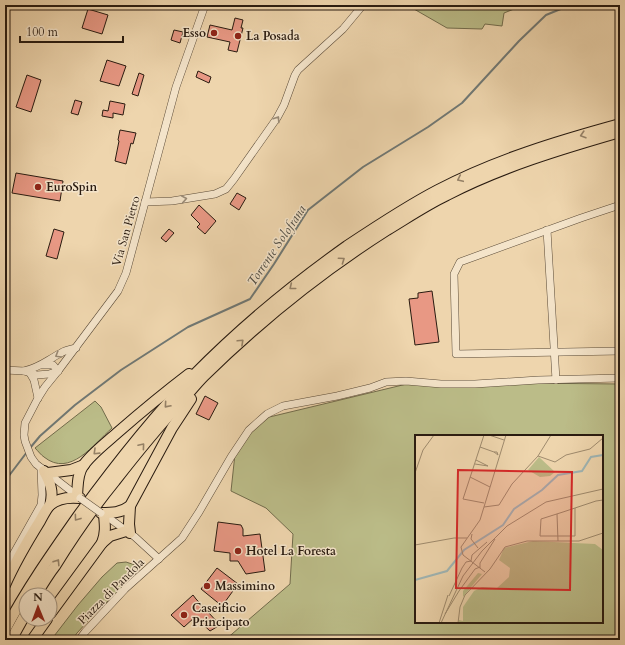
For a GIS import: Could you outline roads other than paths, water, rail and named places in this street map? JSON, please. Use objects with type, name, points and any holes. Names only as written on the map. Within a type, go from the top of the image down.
[{"type":"highway","points":[[5,630],[35,578],[92,496],[137,439],[192,377],[275,301],[319,266],[372,230],[414,203],[457,180],[491,166],[568,139],[620,124]]},
{"type":"highway","points":[[41,587],[90,513],[133,457],[168,416],[203,377],[229,353],[278,310],[319,277],[367,243],[446,195],[500,171],[620,132]]},
{"type":"highway","points":[[102,543],[105,536],[105,525],[102,514],[125,510],[130,506],[180,416],[190,401],[229,353]]},
{"type":"highway","points":[[50,505],[63,499],[78,497],[78,478],[84,465],[112,437],[175,385],[213,357]]},
{"type":"highway","points":[[5,585],[13,566],[50,505],[52,492],[50,482],[44,471],[71,470],[84,465]]},
{"type":"highway","points":[[58,603],[102,543],[110,536],[128,532],[130,506]]},
{"type":"highway","points":[[11,640],[18,627]]},
{"type":"highway","points":[[32,640],[41,627]]},
{"type":"street","name":"Via San Pietro","points":[[44,471],[31,457],[25,441],[25,423],[45,387],[118,291],[126,273],[176,87],[205,5]]},
{"type":"street","points":[[145,202],[172,202],[215,194],[226,188],[277,118],[284,105],[298,70],[343,29],[363,5]]},
{"type":"street","points":[[620,205],[460,262],[454,274],[456,354],[620,350]]},
{"type":"street","points":[[547,230],[556,380]]},
{"type":"street","points":[[27,372],[42,365],[62,352],[76,348]]},
{"type":"street","points":[[5,370],[27,372],[37,375],[49,374],[58,371],[53,365],[42,365]]},
{"type":"street","points":[[27,372],[36,387],[38,398]]},
{"type":"street","name":"Piazza di Pandola","points":[[79,640],[125,589],[182,538],[249,430],[267,414],[283,406],[337,396],[370,388],[386,382],[406,381],[441,384],[474,384],[538,380],[620,378]]},
{"type":"street","points":[[44,471],[128,532],[159,559]]},
{"type":"street","points":[[5,569],[41,505],[44,471]]},
{"type":"waterway","name":"Torrente Solofrana","points":[[30,448],[40,436],[75,405],[121,370],[188,327],[250,299],[308,210],[363,167],[428,127],[462,103],[519,41],[546,15],[568,6],[580,5]]},
{"type":"waterway","name":"Torrente Solofrana","points":[[5,481],[27,452]]},
{"type":"place","name":"Esso","points":[[214,33]]},
{"type":"place","name":"La Posada","points":[[238,36]]},
{"type":"place","name":"EuroSpin","points":[[38,187]]},
{"type":"place","name":"Hotel La Foresta","points":[[238,551]]},
{"type":"place","name":"Massimino","points":[[207,586]]},
{"type":"place","name":"Caseificio Principato","points":[[184,615]]}]
